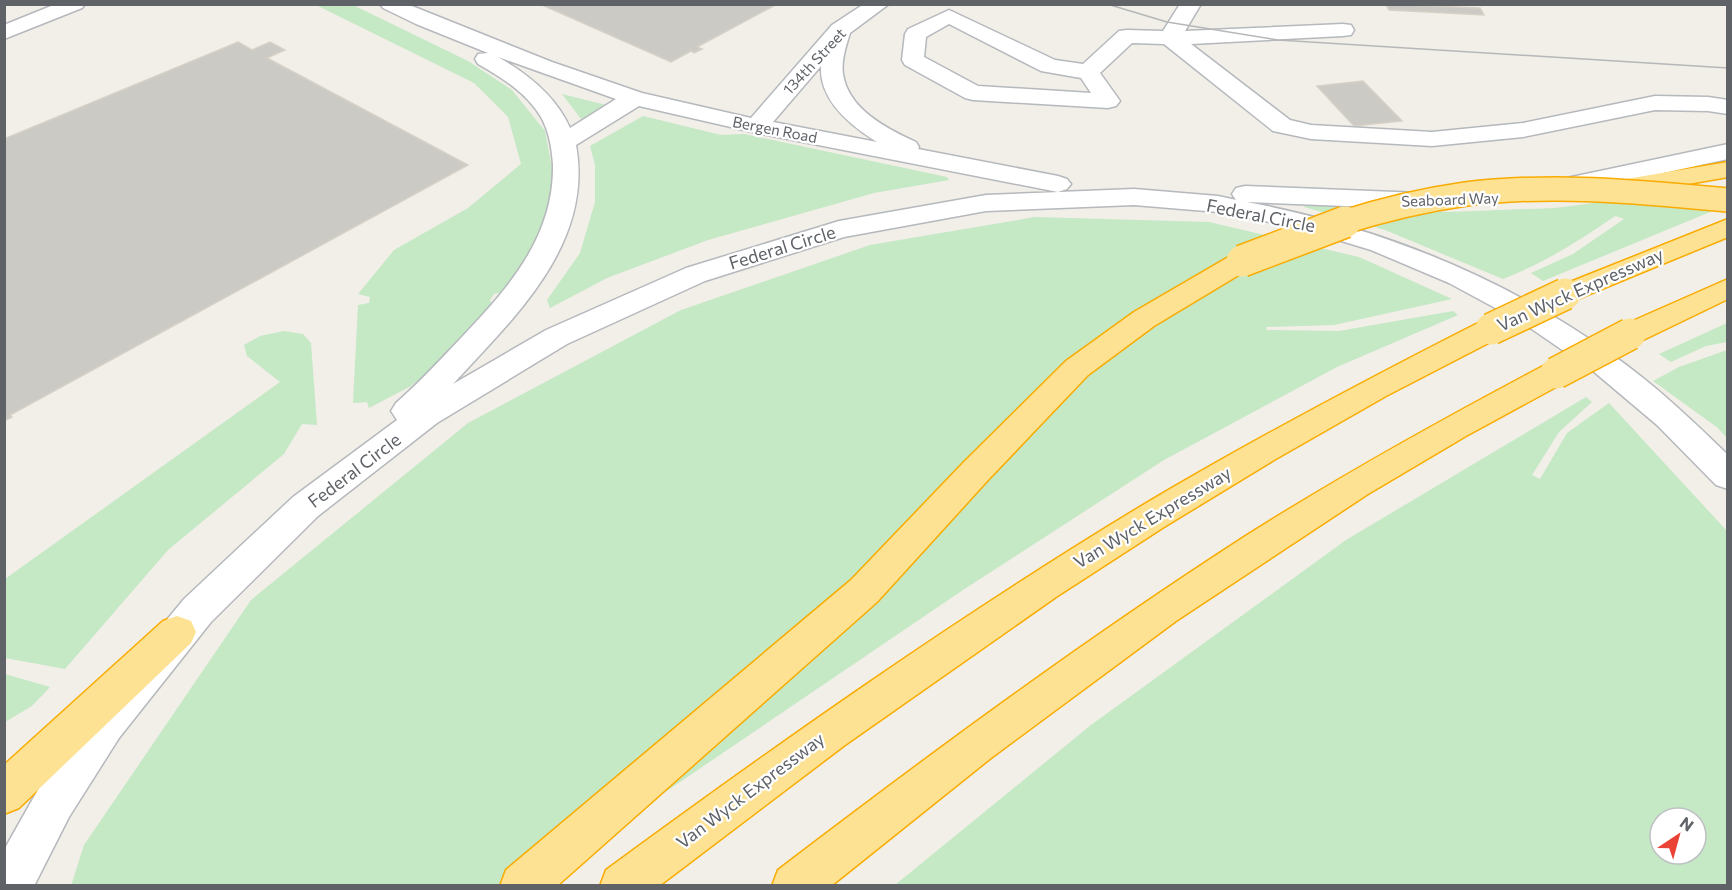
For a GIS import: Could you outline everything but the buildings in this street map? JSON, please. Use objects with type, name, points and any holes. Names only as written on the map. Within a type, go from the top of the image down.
[{"type":"highway","points":[[1476,201],[1587,194],[1728,169]]},
{"type":"highway","points":[[522,885],[864,591],[976,471],[1077,368],[1144,319],[1242,261],[1312,232],[1388,210],[1448,197],[1498,190],[1576,190],[1728,200]]},
{"type":"highway","name":"Van Wyck Expressway","points":[[622,885],[841,722],[1050,580],[1150,517],[1294,432],[1491,329],[1565,294],[1728,227]]},
{"type":"highway","points":[[794,885],[990,734],[1161,610],[1322,505],[1418,448],[1556,373],[1630,334],[1728,288]]},
{"type":"highway","points":[[4,794],[177,632]]},
{"type":"street","points":[[4,33],[75,4]]},
{"type":"street","name":"Bergen Road","points":[[390,4],[423,20],[589,84],[634,98],[757,126],[947,164],[1138,197]]},
{"type":"street","name":"134th Street","points":[[757,126],[840,30],[879,4]]},
{"type":"street","points":[[1170,38],[1191,4]]},
{"type":"street","points":[[949,16],[1049,66],[1088,72],[1108,101],[973,93],[913,60],[916,34],[949,16]]},
{"type":"street","name":"Bergen Road","points":[[381,447],[383,434],[494,321],[539,264],[556,231],[564,207],[568,171],[564,142],[553,116],[532,93],[503,69],[423,20]]},
{"type":"street","points":[[840,30],[833,59],[832,78],[847,105],[887,138],[947,164]]},
{"type":"street","points":[[1088,72],[1126,36],[1170,38],[1343,30]]},
{"type":"street","points":[[1170,38],[1282,126],[1311,132],[1432,139],[1522,130],[1655,103],[1708,104],[1728,108]]},
{"type":"street","points":[[564,142],[634,98]]},
{"type":"street","name":"Seaboard Way","points":[[1169,199],[1240,194],[1411,201],[1476,201],[1574,185],[1728,151]]},
{"type":"street","name":"Federal Circle","points":[[11,885],[40,828],[72,774],[121,703],[177,632],[236,569],[267,540],[381,447],[470,388],[553,340],[652,293],[760,252],[864,224],[950,207],[1032,198],[1138,197],[1237,208],[1340,232],[1418,260],[1483,289],[1550,326],[1614,370],[1676,422],[1728,476]]},
{"type":"green space","points":[[316,5],[353,5],[468,61],[512,90],[545,131],[557,194],[536,252],[507,291],[494,294],[490,300],[492,305],[438,364],[411,386],[369,408],[367,402],[353,403],[358,305],[369,303],[370,297],[358,294],[394,250],[468,208],[521,164],[508,117],[474,83]]},
{"type":"green space","points":[[562,94],[606,105],[581,119]]},
{"type":"green space","points":[[643,116],[721,135],[744,134],[947,177],[949,180],[874,193],[708,240],[607,278],[550,308],[547,300],[580,253],[595,202],[595,165],[590,146]]},
{"type":"green space","points":[[1728,186],[1727,205],[1543,281],[1531,273],[1573,254],[1624,219],[1615,216],[1561,251],[1503,279],[1385,230],[1304,207],[1305,204],[1449,212],[1555,208]]},
{"type":"green space","points":[[1035,217],[1209,222],[1359,257],[1452,299],[1334,325],[1266,327],[1267,330],[1339,331],[1453,311],[1458,315],[1337,367],[1164,460],[963,590],[652,801],[543,885],[71,886],[84,845],[251,600],[468,423],[681,310],[870,245]]},
{"type":"green space","points":[[1727,323],[1727,342],[1706,346],[1671,362],[1659,354]]},
{"type":"green space","points":[[284,331],[303,334],[311,343],[317,425],[302,424],[284,454],[168,550],[65,669],[5,658],[5,579],[280,382],[247,356],[244,345],[260,336]]},
{"type":"green space","points":[[1728,350],[1727,438],[1718,428],[1653,381],[1679,367]]},
{"type":"green space","points":[[1586,397],[1592,402],[1559,432],[1532,475],[1540,479],[1567,433],[1609,403],[1727,531],[1727,885],[895,885],[1091,725],[1346,540]]},
{"type":"green space","points":[[5,674],[50,687],[32,706],[5,722]]},
{"type":"tram line","points":[[1107,4],[1167,22],[1278,40],[1728,68]]}]
